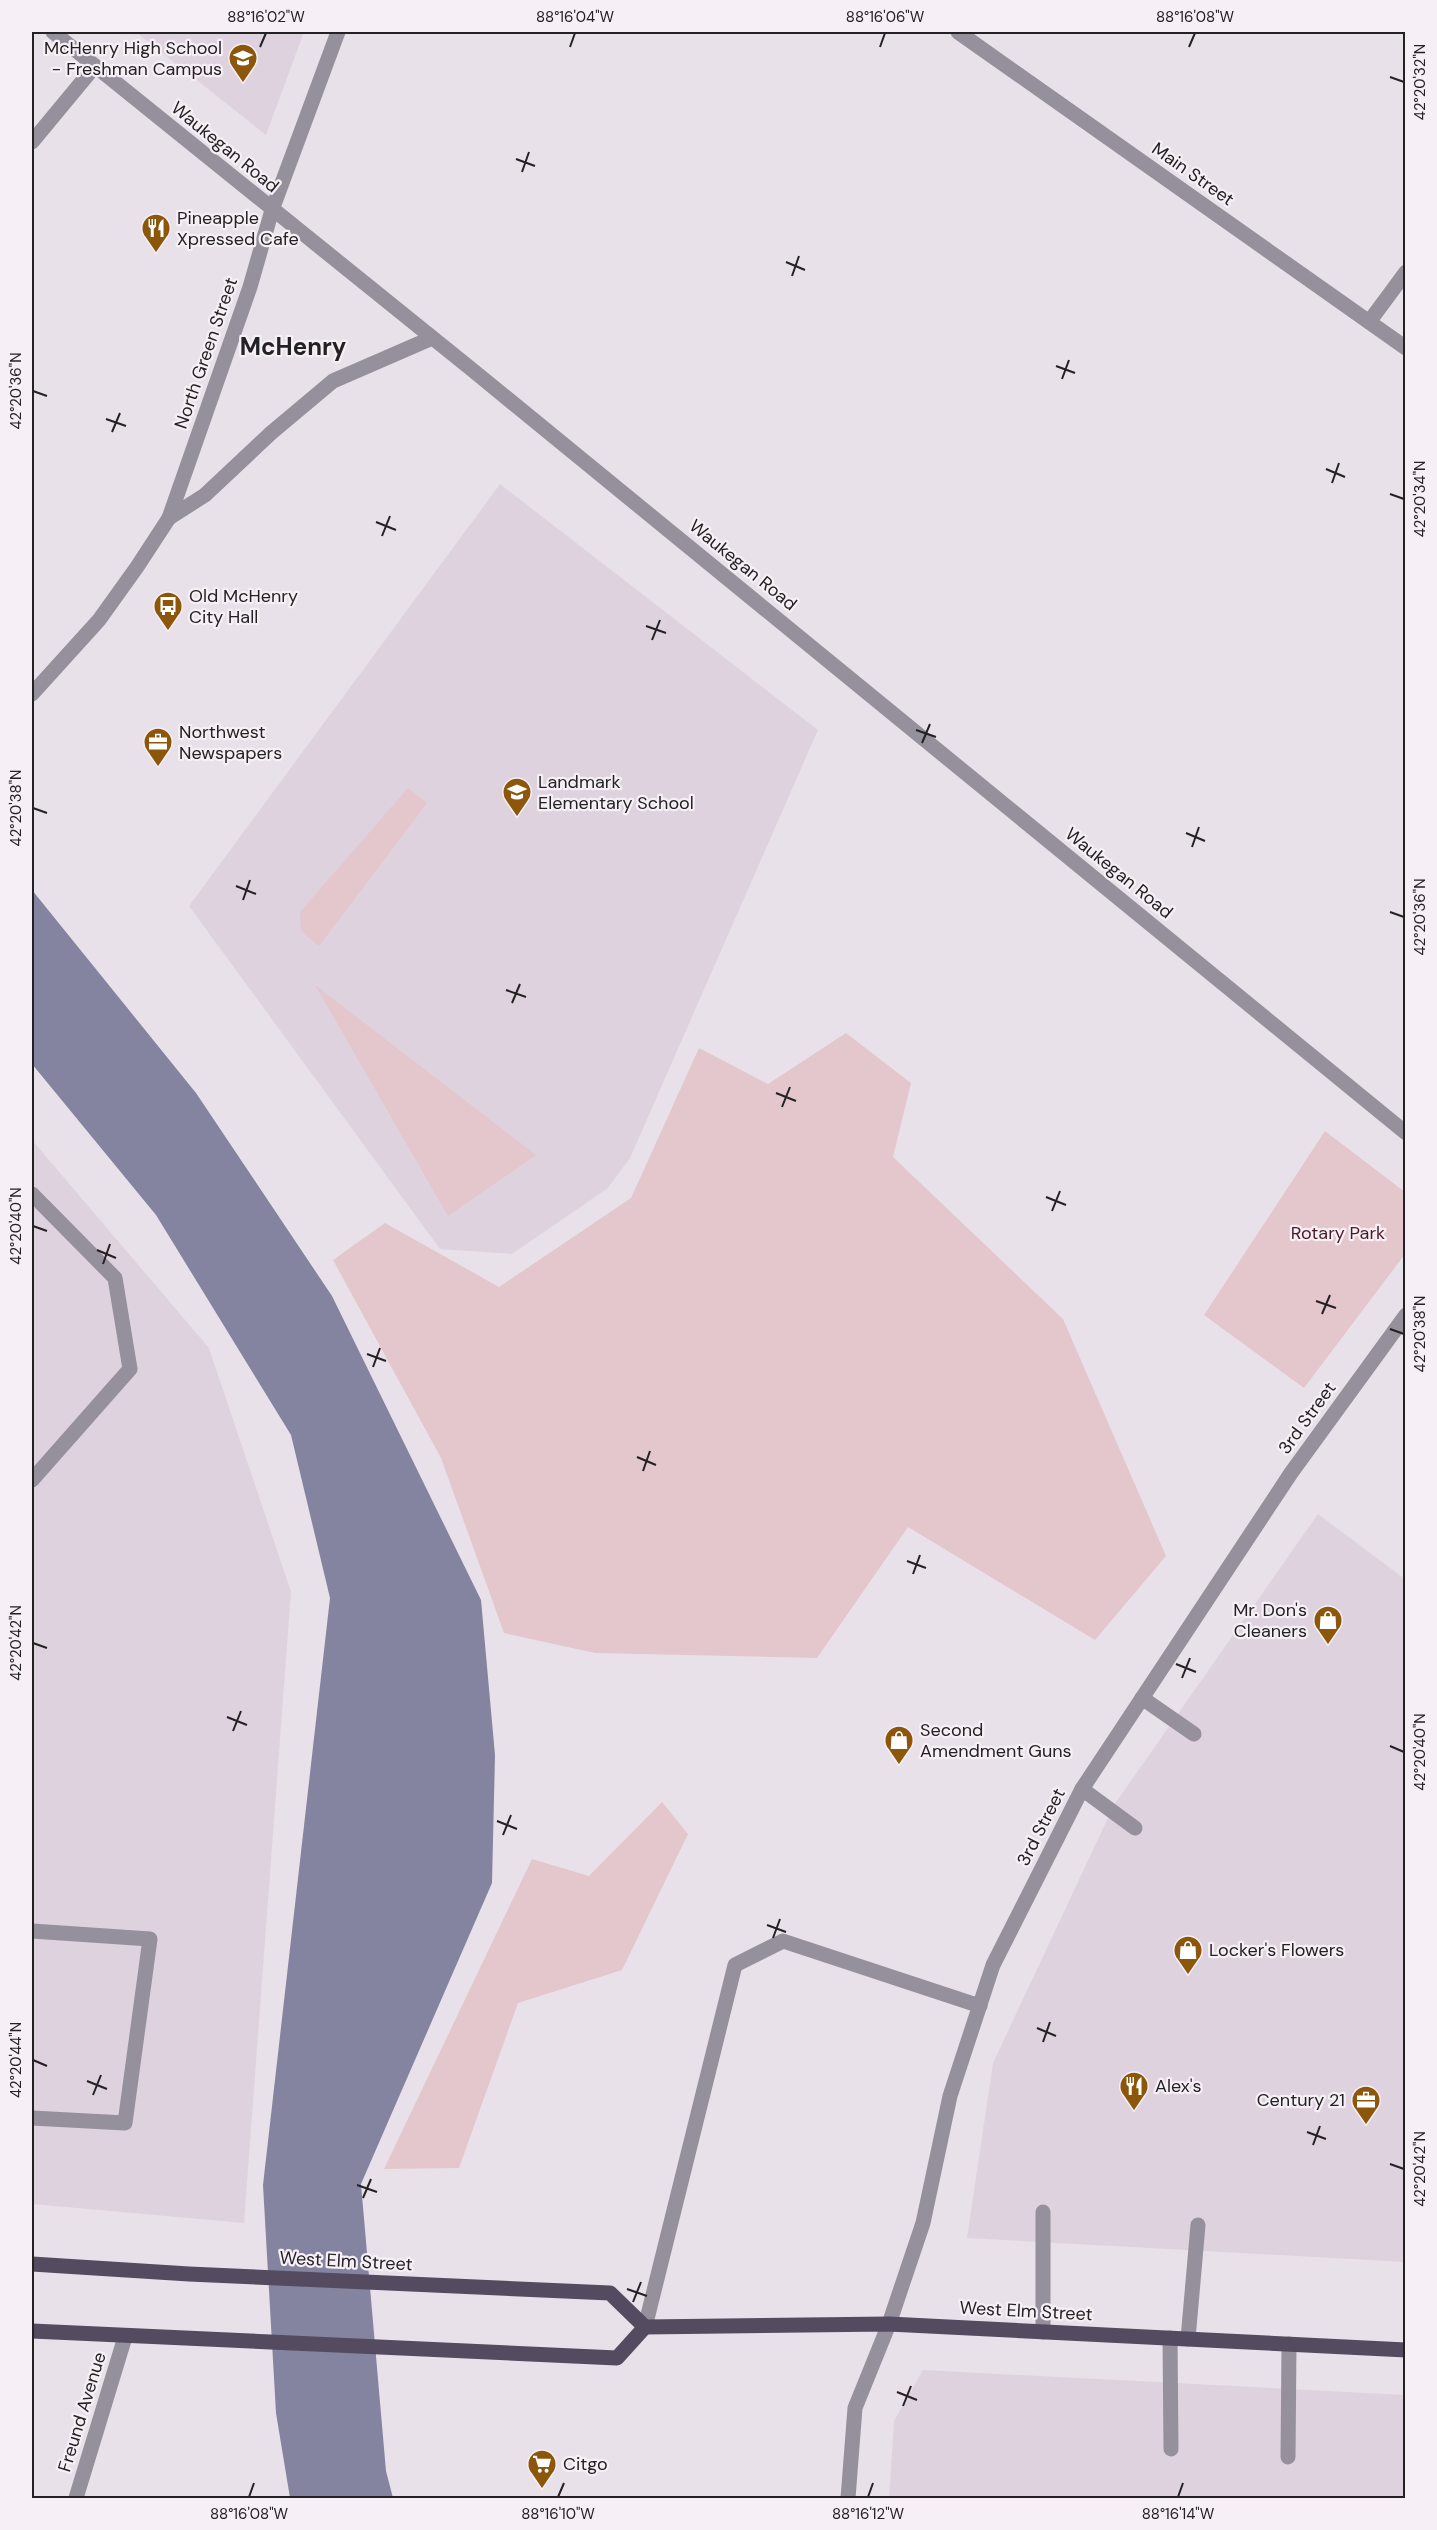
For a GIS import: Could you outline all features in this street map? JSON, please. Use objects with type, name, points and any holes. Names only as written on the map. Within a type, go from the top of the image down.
[{"type":"main road","name":"West Elm Street","points":[[32,2264],[189,2274],[610,2293],[645,2327],[889,2324],[1406,2350]]},
{"type":"main road","points":[[32,2331],[617,2358],[645,2327]]},
{"type":"street","name":"Waukegan Road","points":[[53,32],[432,338],[1406,1133]]},
{"type":"street","name":"North Green Street","points":[[32,694],[99,620],[169,518],[250,287],[272,210],[338,32]]},
{"type":"street","name":"Main Street","points":[[958,32],[1406,348]]},
{"type":"street","points":[[32,142],[95,66]]},
{"type":"street","points":[[1369,321],[1406,272]]},
{"type":"street","name":"North Green Street","points":[[169,518],[205,495],[271,433],[333,381],[432,338]]},
{"type":"street","points":[[32,1194],[115,1278],[130,1369],[32,1480]]},
{"type":"street","name":"3rd Street","points":[[848,2499],[855,2408],[889,2324],[923,2223],[950,2096],[993,1965],[1082,1789],[1291,1473],[1406,1315]]},
{"type":"street","points":[[1142,1698],[1194,1734]]},
{"type":"street","points":[[1082,1789],[1135,1828]]},
{"type":"street","points":[[32,1931],[150,1939],[125,2123],[32,2118]]},
{"type":"street","points":[[645,2327],[735,1965],[783,1941],[980,2006]]},
{"type":"street","points":[[1043,2212],[1043,2332]]},
{"type":"street","points":[[1188,2339],[1198,2225]]},
{"type":"street","name":"Freund Avenue","points":[[76,2499],[125,2337]]},
{"type":"street","points":[[1170,2338],[1171,2449]]},
{"type":"street","points":[[1288,2457],[1289,2344]]},
{"type":"shaded area","name":"McHenry High School - Freshman Campus","points":[[136,32],[304,32],[266,135]]},
{"type":"shaded area","name":"Landmark Elementary School","points":[[500,484],[818,730],[630,1158],[608,1188],[512,1254],[440,1249],[189,906]]},
{"type":"shaded area","points":[[32,1140],[209,1348],[291,1592],[244,2223],[32,2204]]},
{"type":"shaded area","points":[[1318,1514],[1405,1579],[1405,2262],[967,2238],[993,2063],[1114,1805]]},
{"type":"shaded area","points":[[923,2370],[1405,2395],[1405,2498],[889,2498],[894,2421]]},
{"type":"green space","points":[[408,788],[427,803],[319,946],[301,931],[300,912]]},
{"type":"green space","points":[[315,985],[536,1155],[448,1216]]},
{"type":"green space","points":[[846,1033],[911,1083],[893,1157],[1063,1319],[1166,1556],[1095,1640],[908,1527],[817,1658],[595,1653],[504,1633],[441,1458],[333,1260],[385,1223],[499,1287],[631,1198],[699,1048],[768,1084]]},
{"type":"green space","name":"Rotary Park","points":[[1325,1131],[1405,1192],[1405,1254],[1304,1388],[1204,1315]]},
{"type":"green space","points":[[662,1802],[688,1834],[622,1970],[518,2003],[459,2168],[384,2169],[532,1859],[589,1876]]},
{"type":"water","points":[[32,890],[196,1093],[332,1296],[481,1600],[495,1755],[492,1883],[361,2184],[386,2471],[393,2498],[290,2498],[276,2413],[263,2185],[330,1598],[291,1435],[156,1215],[32,1064]]},
{"type":"place","name":"McHenry High School - Freshman Campus","points":[[243,84]]},
{"type":"place","name":"Pineapple Xpressed Cafe","points":[[156,254]]},
{"type":"place","name":"Old McHenry City Hall","points":[[168,632]]},
{"type":"place","name":"Northwest Newspapers","points":[[158,768]]},
{"type":"place","name":"Landmark Elementary School","points":[[517,818]]},
{"type":"place","name":"Mr. Don's Cleaners","points":[[1328,1646]]},
{"type":"place","name":"Second Amendment Guns","points":[[899,1766]]},
{"type":"place","name":"Locker's Flowers","points":[[1188,1976]]},
{"type":"place","name":"Alex's","points":[[1134,2112]]},
{"type":"place","name":"Century 21","points":[[1366,2126]]},
{"type":"place","name":"Citgo","points":[[542,2490]]},
{"type":"district","name":"McHenry","points":[[293,347]]}]
